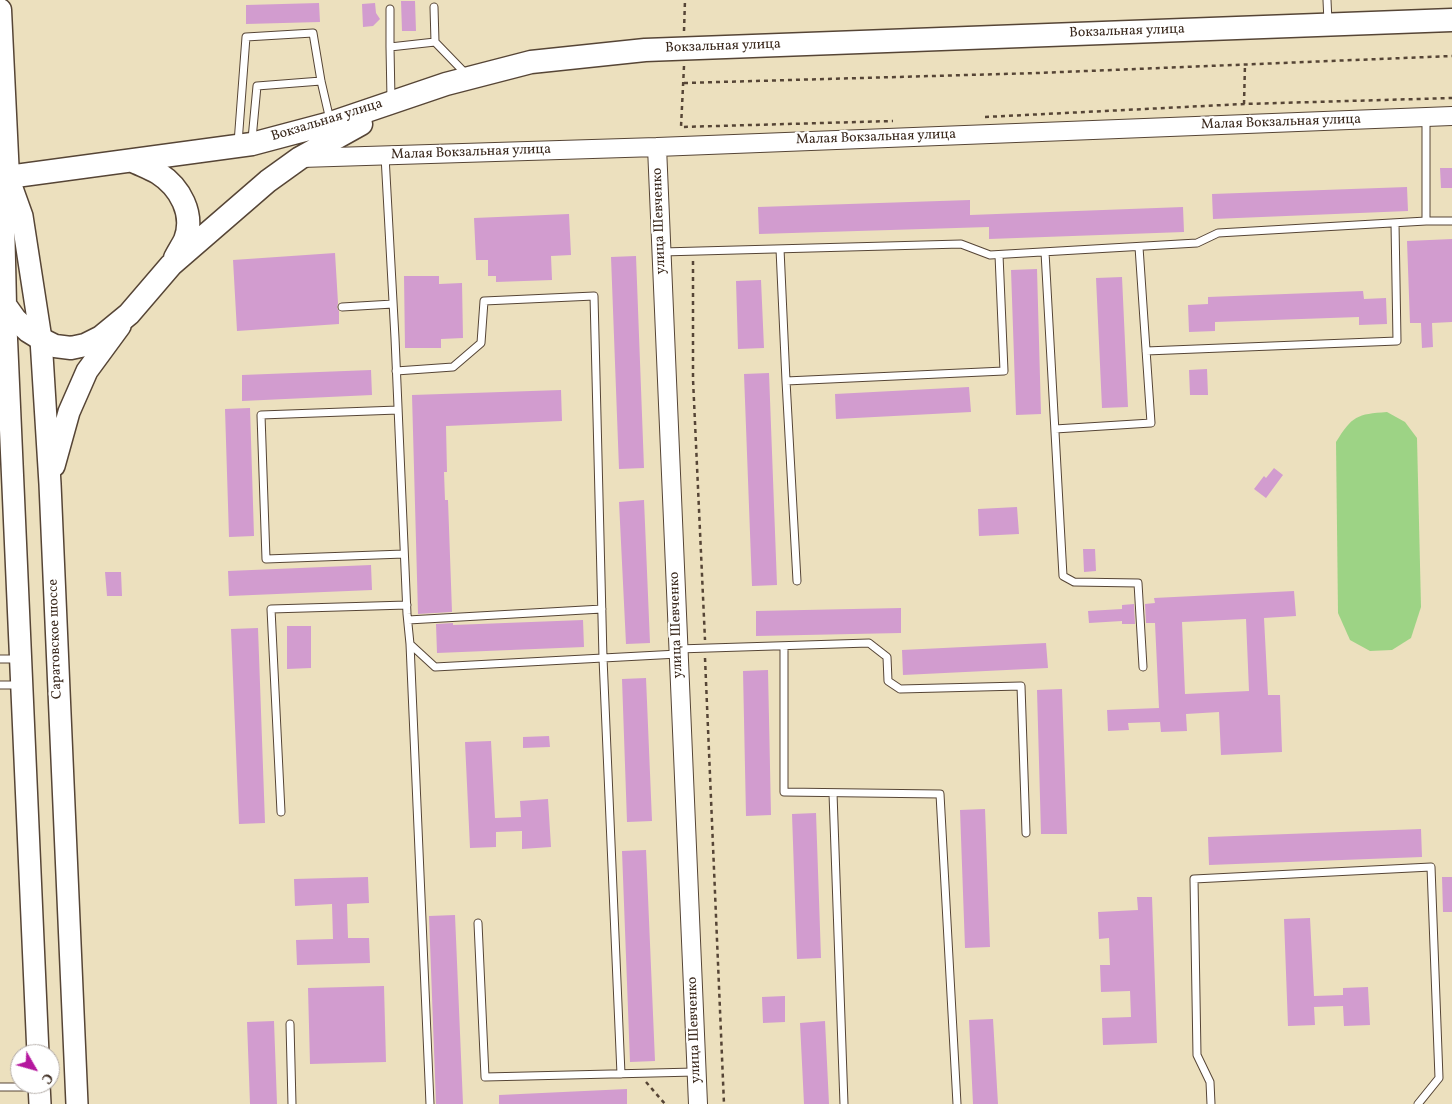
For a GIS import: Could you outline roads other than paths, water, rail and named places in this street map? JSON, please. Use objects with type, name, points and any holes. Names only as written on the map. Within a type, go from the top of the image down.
[{"type":"highway","name":"Саратовское шоссе","points":[[0,10],[8,177],[3,218],[5,305]]},
{"type":"highway","name":"Вокзальная улица","points":[[8,177],[244,145],[331,123],[446,84],[531,62],[645,50],[684,48],[1452,20]]},
{"type":"highway","points":[[5,305],[28,331],[55,346],[72,348],[85,345],[101,336],[129,314],[171,265],[268,181],[300,158],[348,130],[446,84]]},
{"type":"highway","points":[[133,161],[158,173],[174,186],[184,202],[188,220],[185,240],[171,265]]},
{"type":"main road","name":"Саратовское шоссе","points":[[8,177],[22,216],[41,339],[50,484],[77,1104]]},
{"type":"main road","name":"Саратовское шоссе","points":[[5,305],[10,659],[22,685],[38,1044]]},
{"type":"main road","points":[[50,484],[69,412],[87,372],[129,314]]},
{"type":"street","name":"Малая Вокзальная улица","points":[[300,158],[657,147],[1452,116]]},
{"type":"street","name":"улица Шевченко","points":[[657,147],[698,1104]]},
{"type":"lane","points":[[1327,0],[1328,25]]},
{"type":"lane","points":[[434,7],[435,42],[470,78]]},
{"type":"lane","points":[[390,9],[391,102]]},
{"type":"lane","points":[[244,145],[246,37],[313,33],[321,81],[331,123]]},
{"type":"lane","points":[[390,47],[435,42]]},
{"type":"lane","points":[[244,145],[257,86],[321,81]]},
{"type":"lane","points":[[1426,117],[1426,221]]},
{"type":"lane","points":[[385,156],[410,644],[430,1104]]},
{"type":"lane","points":[[661,252],[961,244],[990,255],[999,255],[1197,243],[1218,233],[1395,222],[1452,222]]},
{"type":"lane","points":[[1146,351],[1397,341],[1395,222]]},
{"type":"lane","points":[[1055,429],[1150,423],[1139,247]]},
{"type":"lane","points":[[780,249],[797,581]]},
{"type":"lane","points":[[1045,252],[1062,576],[1074,582],[1138,583],[1143,667]]},
{"type":"lane","points":[[786,381],[1004,371],[999,255]]},
{"type":"lane","points":[[396,371],[453,367],[481,343],[484,301],[594,296],[603,658],[621,1074]]},
{"type":"lane","points":[[342,307],[393,304]]},
{"type":"lane","points":[[398,410],[261,415],[266,559],[404,554]]},
{"type":"lane","points":[[280,812],[271,609],[407,606]]},
{"type":"lane","points":[[408,620],[602,609]]},
{"type":"lane","points":[[410,644],[435,667],[603,658],[705,648],[870,643],[887,657],[888,681],[900,689],[1021,686],[1026,833]]},
{"type":"lane","points":[[784,646],[784,792],[940,794],[957,1104]]},
{"type":"lane","points":[[0,685],[22,685]]},
{"type":"lane","points":[[834,793],[844,1104]]},
{"type":"lane","points":[[1210,1104],[1210,1082],[1197,1055],[1194,879],[1431,867],[1439,1078],[1418,1104]]},
{"type":"lane","points":[[478,923],[485,1077],[696,1072]]},
{"type":"lane","points":[[290,1024],[292,1104]]}]
